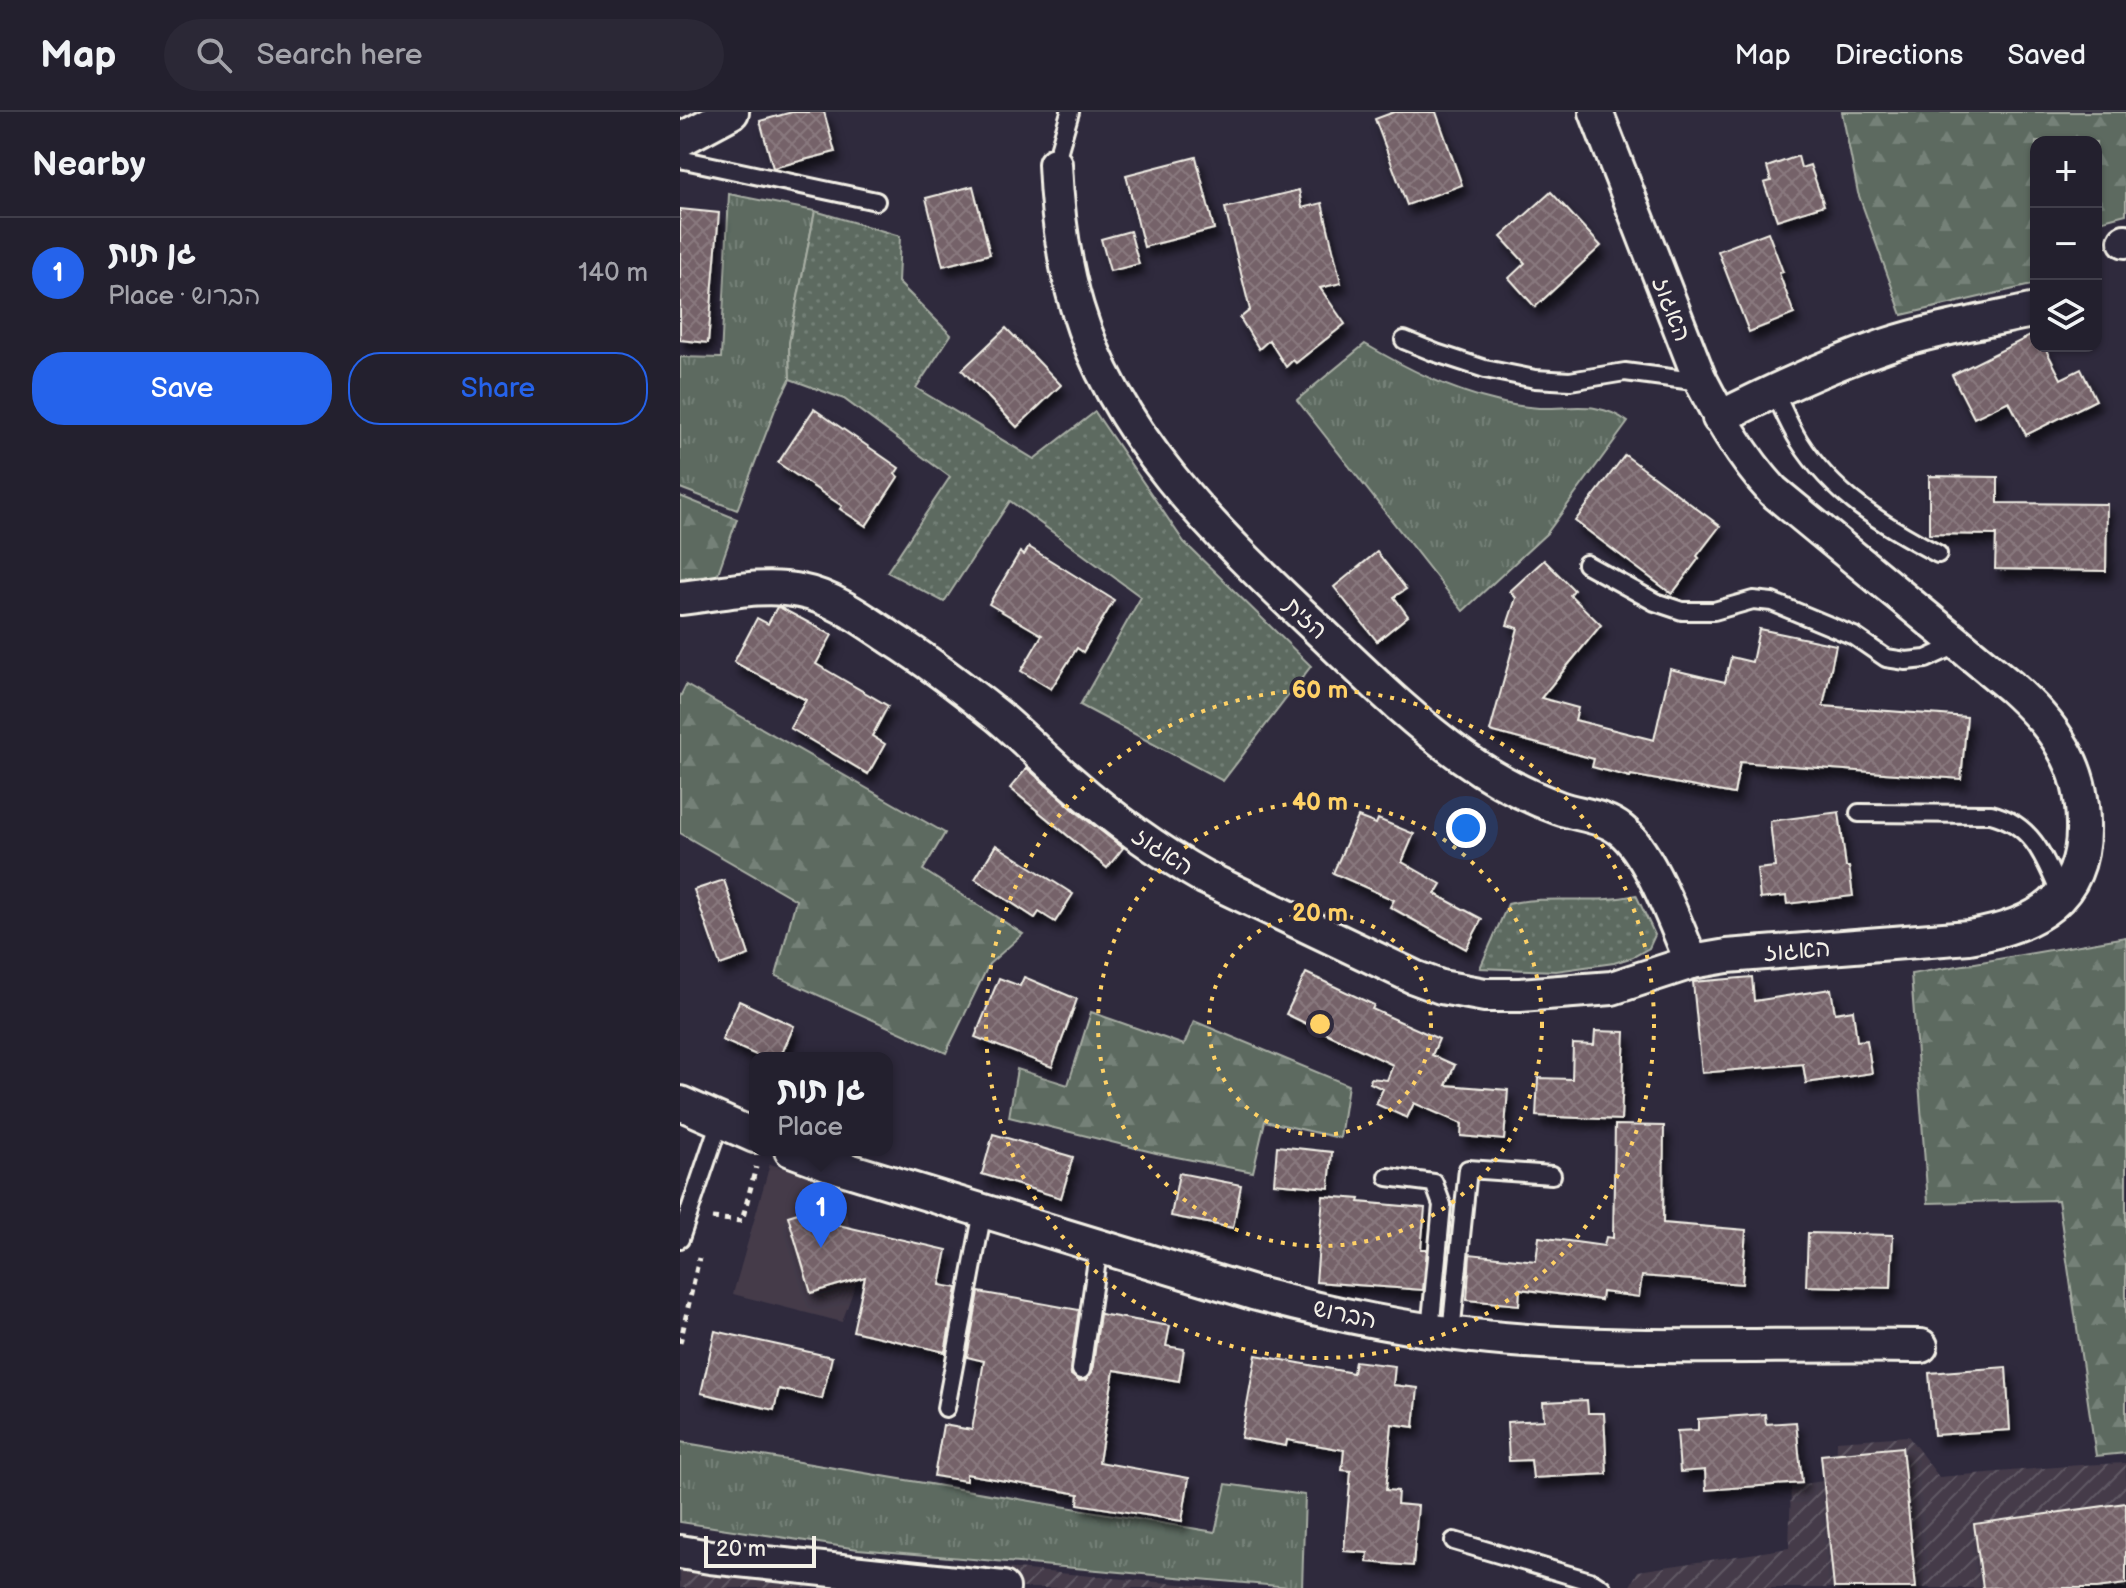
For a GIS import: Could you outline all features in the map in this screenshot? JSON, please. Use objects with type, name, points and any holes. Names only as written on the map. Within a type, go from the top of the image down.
[{"type":"street","points":[[680,140],[732,112]]},
{"type":"street","name":"האגוז","points":[[680,598],[766,587],[805,592],[834,603],[883,632],[953,681],[1094,802],[1162,852],[1204,877],[1427,983],[1475,994],[1520,995],[1623,986],[1692,962],[1738,954],[1988,934],[2037,916],[2071,884],[2082,854],[2083,811],[2073,768],[2064,749],[2041,716],[2011,687],[1773,491],[1747,461],[1719,418],[1701,382],[1596,112]]},
{"type":"street","name":"הזית","points":[[1055,164],[1063,249],[1088,340],[1119,404],[1164,469],[1265,580],[1434,735],[1512,787],[1562,809],[1606,821],[1627,835],[1654,875],[1692,962]]},
{"type":"street","points":[[1719,418],[1774,391],[1888,345],[2030,311]]},
{"type":"street","points":[[680,1103],[720,1121],[749,1144]]},
{"type":"street","name":"הברוש","points":[[810,1156],[1276,1299],[1441,1332],[1573,1343],[1921,1346]]},
{"type":"street","points":[[680,1552],[1003,1588]]},
{"type":"lane","points":[[1055,164],[1070,112]]},
{"type":"lane","points":[[680,159],[876,201]]},
{"type":"lane","points":[[1404,340],[1485,369],[1535,379],[1570,381],[1625,372],[1701,382]]},
{"type":"lane","points":[[1774,391],[1797,438],[1842,494],[1879,521],[1938,554]]},
{"type":"lane","points":[[1586,564],[1655,602],[1682,611],[1714,611],[1753,600],[1772,602],[1854,636],[1886,658],[1906,661],[1926,659],[1959,644]]},
{"type":"lane","points":[[1859,813],[1991,814],[2006,818],[2026,831],[2042,854],[2061,896]]},
{"type":"lane","points":[[680,1239],[720,1121]]},
{"type":"lane","points":[[1441,1332],[1468,1169],[1552,1175]]},
{"type":"lane","points":[[1388,1177],[1434,1183],[1438,1189],[1442,1205],[1441,1332]]},
{"type":"lane","points":[[946,1408],[983,1211]]},
{"type":"lane","points":[[1081,1370],[1099,1246]]},
{"type":"lane","points":[[1454,1541],[1593,1582],[1602,1588]]},
{"type":"path","points":[[708,1217],[742,1221],[755,1156]]},
{"type":"path","points":[[680,1343],[702,1245]]},
{"type":"shaded area","points":[[770,1164],[838,1184],[861,1270],[842,1322],[733,1294]]},
{"type":"shaded area","points":[[1908,1436],[1939,1477],[2126,1463],[2126,1588],[1629,1588],[1638,1571],[1789,1548],[1791,1486],[1836,1479],[1837,1441]]},
{"type":"shaded area","points":[[680,1533],[772,1547],[1223,1588],[680,1588]]},
{"type":"green space","points":[[1842,112],[2126,112],[2126,214],[2102,220],[2102,136],[2030,136],[2030,285],[1902,315],[1858,193]]},
{"type":"green space","points":[[729,194],[815,211],[789,343],[790,379],[776,407],[737,510],[680,488],[680,357],[721,358]]},
{"type":"green space","points":[[815,211],[900,236],[898,282],[951,335],[916,388],[1034,459],[1095,412],[1184,542],[1311,666],[1223,781],[1080,705],[1141,597],[1010,501],[944,602],[887,572],[950,477],[844,399],[790,379],[789,343]]},
{"type":"green space","points":[[1365,344],[1461,391],[1528,407],[1596,408],[1628,422],[1547,533],[1463,611],[1297,400]]},
{"type":"green space","points":[[680,496],[737,519],[717,576],[680,578]]},
{"type":"green space","points":[[686,685],[945,833],[923,870],[1023,934],[989,964],[946,1053],[776,976],[796,900],[680,833],[680,697]]},
{"type":"green space","points":[[1636,895],[1655,935],[1649,948],[1633,957],[1614,963],[1556,971],[1480,968],[1508,904]]},
{"type":"green space","points":[[2126,937],[2126,1453],[2096,1456],[2058,1200],[1928,1203],[1911,974]]},
{"type":"green space","points":[[1091,1012],[1184,1045],[1194,1021],[1348,1085],[1340,1138],[1265,1121],[1253,1172],[1156,1153],[1009,1117],[1017,1069],[1068,1085]]},
{"type":"green space","points":[[680,1442],[1215,1532],[1226,1484],[1305,1495],[1302,1588],[858,1549],[680,1522]]},
{"type":"building","points":[[792,112],[824,112],[835,152],[773,168],[760,121]]},
{"type":"building","points":[[1394,112],[1436,112],[1462,185],[1407,205],[1375,119]]},
{"type":"building","points":[[1798,156],[1801,168],[1810,165],[1824,205],[1777,220],[1764,183],[1771,181],[1767,167]]},
{"type":"building","points":[[1196,157],[1214,229],[1144,247],[1126,175]]},
{"type":"building","points":[[973,186],[990,254],[943,266],[926,198]]},
{"type":"building","points":[[1299,190],[1302,208],[1322,203],[1341,283],[1320,288],[1345,324],[1296,363],[1293,360],[1286,367],[1269,340],[1259,349],[1240,318],[1250,310],[1225,208]]},
{"type":"building","points":[[1551,192],[1601,246],[1535,307],[1509,278],[1525,263],[1501,237]]},
{"type":"building","points":[[680,209],[719,213],[708,343],[680,340]]},
{"type":"building","points":[[1130,231],[1139,264],[1110,271],[1101,239]]},
{"type":"building","points":[[1768,232],[1794,314],[1749,332],[1718,251]]},
{"type":"building","points":[[1006,328],[1061,385],[1017,427],[962,370]]},
{"type":"building","points":[[2030,336],[2030,352],[2047,352],[2061,379],[2081,369],[2096,400],[2026,435],[2009,401],[1974,418],[1952,375]]},
{"type":"building","points":[[814,409],[899,468],[895,474],[898,477],[866,526],[778,463]]},
{"type":"building","points":[[1625,455],[1720,526],[1672,594],[1575,521]]},
{"type":"building","points":[[1929,476],[1998,477],[1998,503],[2107,504],[2106,571],[1995,569],[1996,535],[1929,534]]},
{"type":"building","points":[[1029,547],[1114,600],[1083,652],[1077,648],[1051,689],[1021,671],[1042,635],[989,604],[1020,552],[1024,555]]},
{"type":"building","points":[[1377,552],[1406,589],[1394,597],[1408,616],[1377,641],[1334,587]]},
{"type":"building","points":[[1544,560],[1574,590],[1570,595],[1601,625],[1541,698],[1578,708],[1575,720],[1654,740],[1670,669],[1725,682],[1731,657],[1752,662],[1759,629],[1836,645],[1823,706],[1967,717],[1961,779],[1740,762],[1734,794],[1630,777],[1592,767],[1594,759],[1490,731],[1518,628],[1507,625],[1516,598],[1510,591]]},
{"type":"building","points":[[777,607],[832,635],[816,664],[888,706],[872,736],[885,744],[868,774],[790,728],[806,700],[734,662],[757,618],[768,624]]},
{"type":"building","points":[[1027,768],[1123,848],[1107,868],[1010,788]]},
{"type":"building","points":[[1839,812],[1853,896],[1787,904],[1786,896],[1760,899],[1757,869],[1775,867],[1770,821]]},
{"type":"building","points":[[1358,817],[1376,824],[1378,819],[1414,834],[1402,862],[1441,884],[1435,894],[1482,919],[1466,949],[1390,907],[1394,900],[1333,873]]},
{"type":"building","points":[[996,845],[1073,894],[1055,922],[1039,912],[1035,918],[975,879]]},
{"type":"building","points":[[724,880],[749,955],[720,965],[694,890]]},
{"type":"building","points":[[1306,973],[1374,1005],[1372,1009],[1439,1039],[1432,1055],[1455,1065],[1446,1085],[1508,1090],[1504,1140],[1461,1136],[1462,1124],[1414,1103],[1407,1118],[1376,1104],[1383,1089],[1370,1083],[1371,1078],[1387,1080],[1393,1065],[1286,1014]]},
{"type":"building","points":[[1024,977],[1077,999],[1052,1067],[975,1037],[999,978],[1020,986]]},
{"type":"building","points":[[1752,977],[1754,1001],[1831,989],[1835,1013],[1853,1010],[1857,1041],[1867,1040],[1872,1073],[1806,1083],[1803,1064],[1702,1073],[1693,982]]},
{"type":"building","points":[[739,1001],[794,1026],[783,1052],[749,1052],[722,1040]]},
{"type":"building","points":[[1595,1031],[1625,1032],[1621,1120],[1536,1116],[1538,1078],[1572,1079],[1573,1044],[1594,1045]]},
{"type":"building","points":[[1615,1125],[1664,1126],[1663,1223],[1746,1230],[1742,1284],[1642,1276],[1639,1297],[1602,1292],[1601,1300],[1520,1289],[1519,1305],[1467,1300],[1470,1254],[1536,1261],[1539,1237],[1604,1246],[1606,1237],[1613,1238]]},
{"type":"building","points":[[993,1134],[1073,1157],[1061,1198],[982,1174]]},
{"type":"building","points":[[1277,1146],[1332,1152],[1329,1188],[1274,1183]]},
{"type":"building","points":[[1179,1173],[1241,1185],[1233,1228],[1171,1216]]},
{"type":"building","points":[[1323,1196],[1425,1208],[1421,1249],[1427,1249],[1423,1290],[1316,1282]]},
{"type":"building","points":[[831,1203],[838,1225],[947,1250],[940,1285],[957,1288],[945,1352],[853,1331],[865,1277],[811,1293],[788,1216]]},
{"type":"building","points":[[1808,1233],[1893,1235],[1891,1288],[1806,1286]]},
{"type":"building","points":[[979,1292],[1079,1310],[1070,1369],[1071,1375],[1079,1381],[1086,1380],[1092,1372],[1100,1314],[1170,1326],[1166,1346],[1184,1349],[1179,1381],[1114,1370],[1099,1462],[1189,1478],[1182,1521],[1078,1504],[1079,1494],[966,1474],[966,1481],[934,1476],[943,1425],[972,1430],[984,1361],[967,1357]]},
{"type":"building","points":[[715,1331],[832,1357],[822,1399],[779,1389],[774,1410],[701,1393]]},
{"type":"building","points":[[1256,1355],[1353,1373],[1355,1361],[1395,1366],[1393,1385],[1418,1388],[1414,1427],[1392,1424],[1386,1490],[1398,1491],[1397,1504],[1418,1506],[1413,1566],[1367,1562],[1368,1553],[1344,1551],[1351,1471],[1342,1470],[1344,1450],[1287,1440],[1286,1446],[1241,1438]]},
{"type":"building","points":[[2006,1367],[2010,1430],[1934,1435],[1929,1373]]},
{"type":"building","points":[[1587,1400],[1588,1413],[1604,1413],[1607,1474],[1533,1478],[1531,1460],[1509,1461],[1507,1422],[1544,1420],[1543,1402]]},
{"type":"building","points":[[1765,1414],[1766,1424],[1796,1422],[1802,1483],[1706,1490],[1705,1470],[1680,1472],[1677,1431],[1698,1430],[1698,1419]]},
{"type":"building","points":[[1902,1447],[1916,1588],[1834,1588],[1821,1455]]},
{"type":"building","points":[[2126,1503],[2126,1584],[2097,1588],[1983,1588],[1974,1524]]},
{"type":"place","name":"גן תות","points":[[821,1248]]}]
